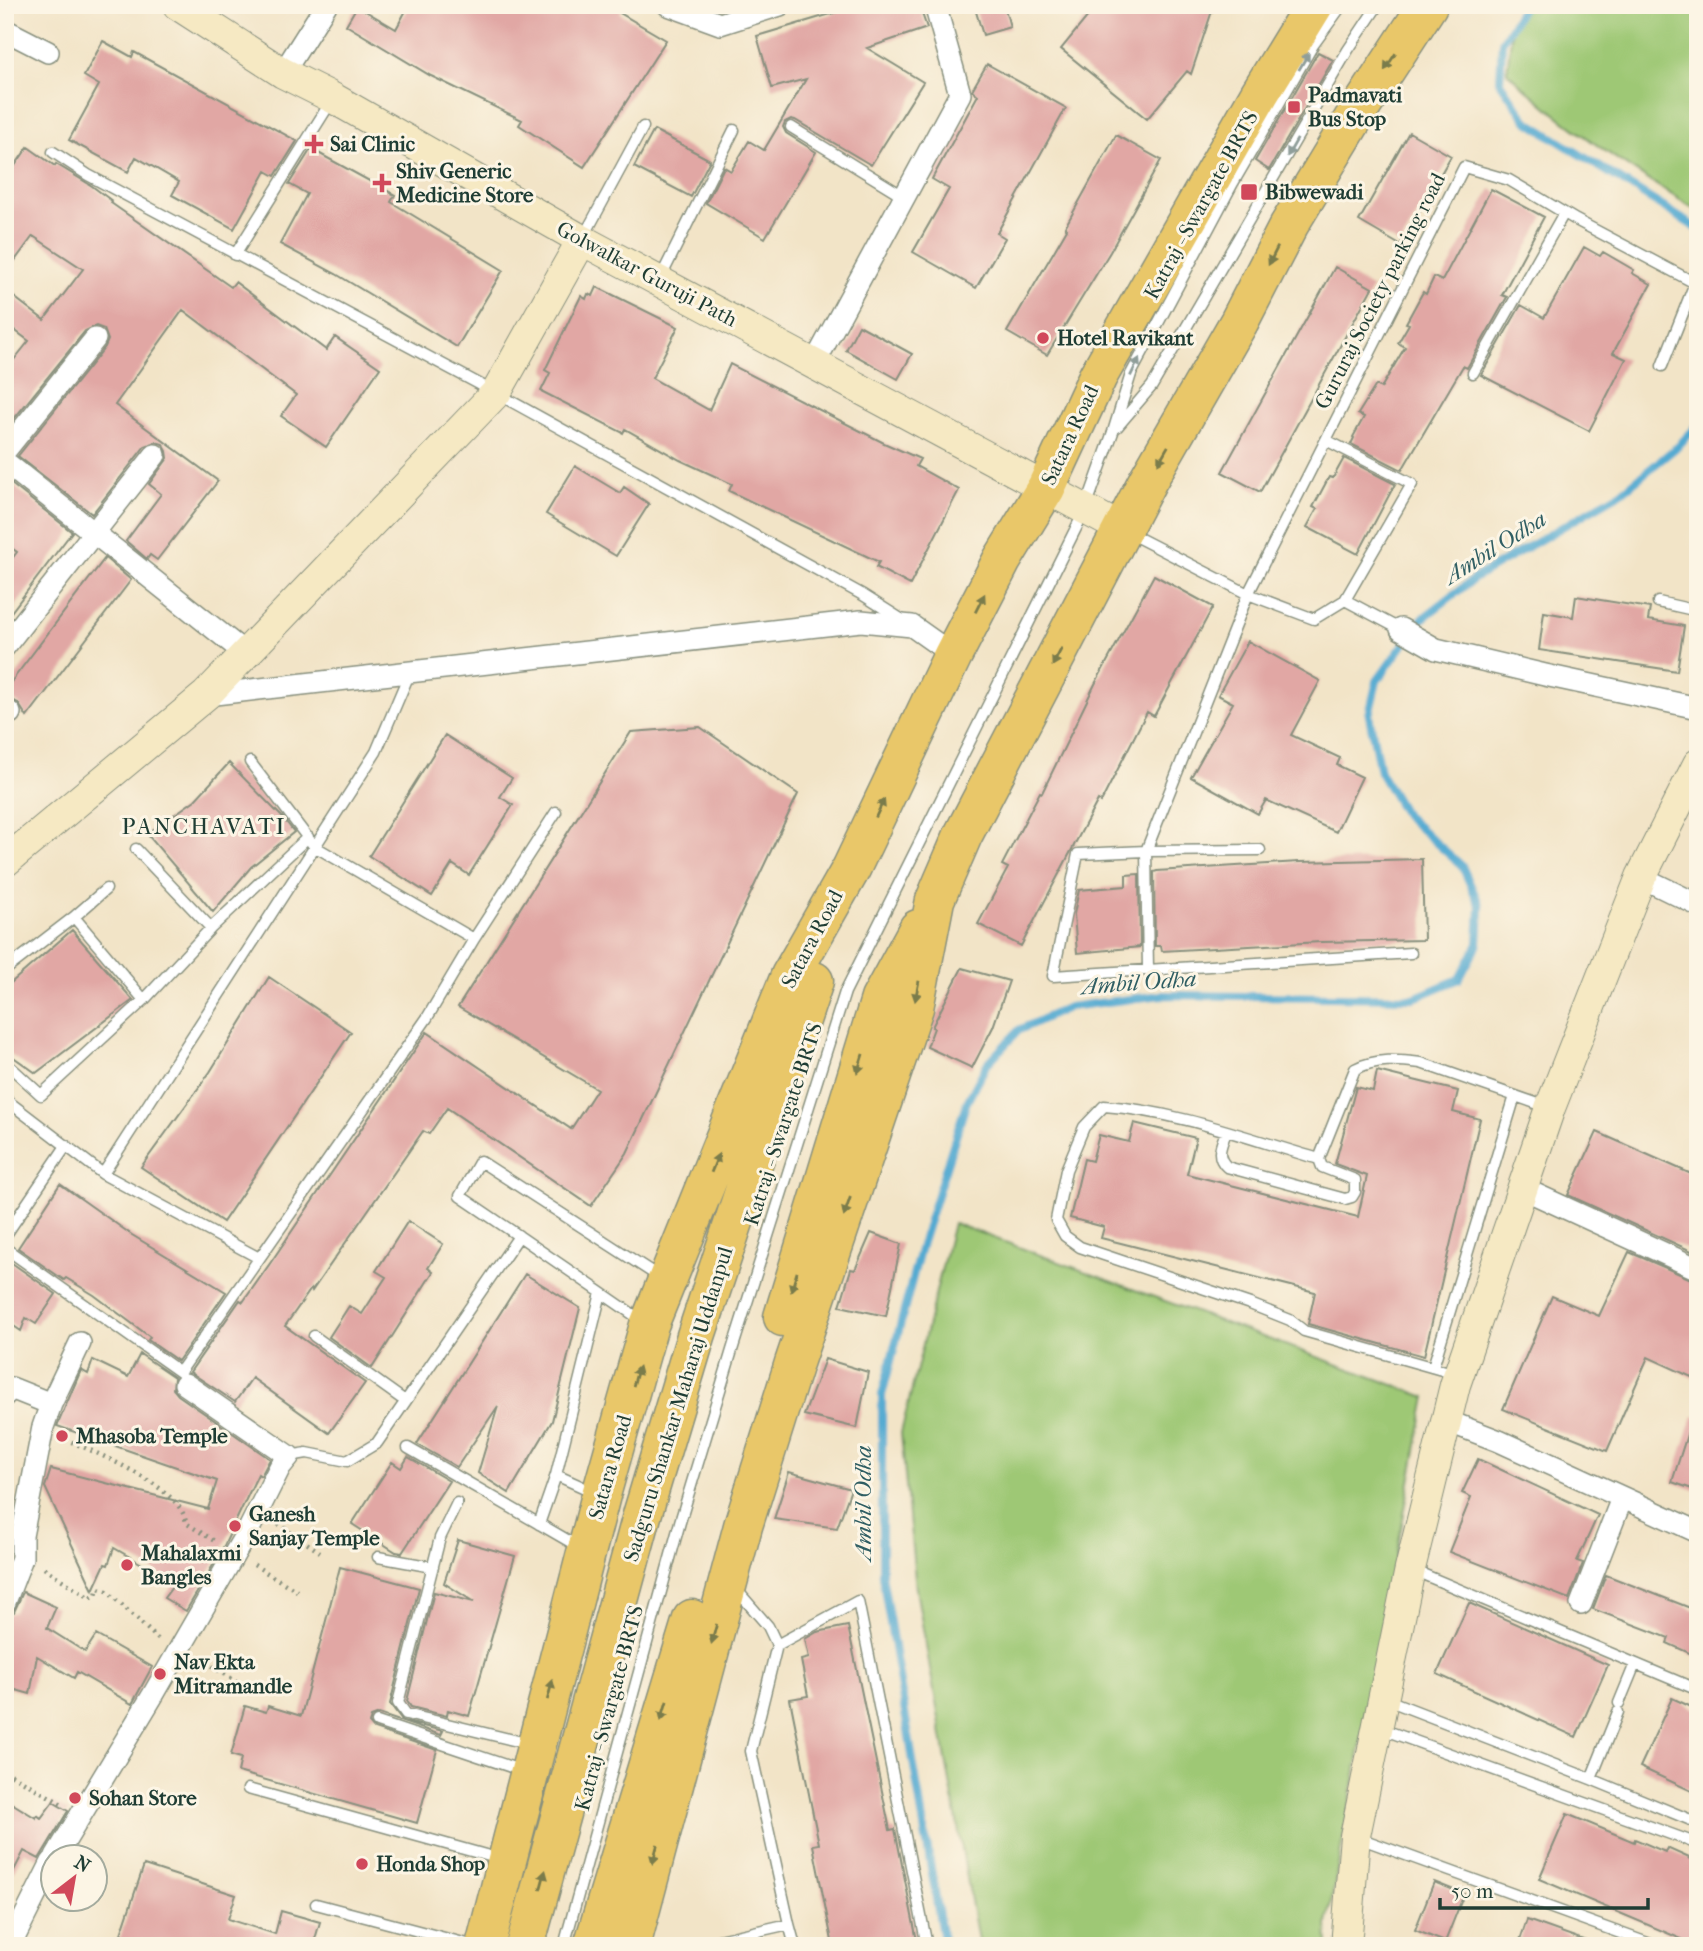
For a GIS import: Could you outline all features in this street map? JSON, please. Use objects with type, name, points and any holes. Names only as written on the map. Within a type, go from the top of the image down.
[{"type":"highway","name":"Satara Road","points":[[485,1946],[601,1495],[649,1325],[790,976],[851,869],[953,655],[1002,560],[1046,488],[1098,376],[1260,93],[1314,5]]},
{"type":"highway","points":[[593,1946],[880,999],[935,900],[963,835],[1148,480],[1239,322],[1289,225],[1352,121],[1428,5]]},
{"type":"highway","name":"Sadguru Shankar Maharaj Uddanpul","points":[[525,1946],[647,1500],[696,1336],[851,869]]},
{"type":"highway","points":[[631,1946],[743,1526],[794,1363],[914,1008],[935,900]]},
{"type":"street","name":"Golwalkar Guruji Path","points":[[177,5],[283,73],[334,98],[582,240],[1124,530]]},
{"type":"street","points":[[283,73],[326,5]]},
{"type":"street","points":[[668,5],[720,24],[780,5]]},
{"type":"street","points":[[814,364],[960,94],[935,5]]},
{"type":"street","points":[[5,30],[48,52]]},
{"type":"street","points":[[5,862],[206,695],[496,393],[582,240]]},
{"type":"street","points":[[5,451],[95,339]]},
{"type":"street","points":[[5,646],[155,455]]},
{"type":"street","points":[[5,462],[246,654]]},
{"type":"street","points":[[206,695],[861,621],[912,626],[953,655]]},
{"type":"street","points":[[1396,627],[1436,649],[1698,708]]},
{"type":"street","points":[[1346,1946],[1355,1836],[1410,1569],[1447,1421],[1446,1371],[1524,1189],[1550,1108],[1641,877],[1698,764]]},
{"type":"street","points":[[1641,877],[1698,905]]},
{"type":"street","points":[[1524,1189],[1698,1269]]},
{"type":"street","points":[[5,1602],[22,1558],[22,1536],[43,1427],[80,1343]]},
{"type":"street","points":[[65,1842],[289,1455],[185,1384]]},
{"type":"street","points":[[5,1395],[11,1388],[51,1404]]},
{"type":"street","points":[[1447,1421],[1499,1441],[1698,1532]]},
{"type":"street","points":[[1581,1604],[1622,1498]]},
{"type":"street","points":[[10,1946],[38,1890]]},
{"type":"lane","name":"Katraj - Swargate BRTS","points":[[564,1946],[680,1522],[845,992],[1085,510],[1130,374],[1233,183],[1313,44],[1342,5]]},
{"type":"lane","name":"Katraj - Swargate BRTS","points":[[1113,432],[1152,386],[1348,50],[1378,5]]},
{"type":"lane","points":[[235,255],[334,98]]},
{"type":"lane","points":[[582,240],[643,127]]},
{"type":"lane","points":[[791,127],[905,197]]},
{"type":"lane","points":[[659,281],[734,130]]},
{"type":"lane","points":[[53,152],[88,175],[496,393],[863,596],[912,626]]},
{"type":"lane","name":"Gururaj Society parking road","points":[[1146,851],[1248,594],[1464,167],[1509,180],[1564,213],[1695,283],[1662,366]]},
{"type":"lane","points":[[1473,373],[1564,213]]},
{"type":"lane","points":[[1124,530],[1248,594],[1314,620],[1345,600],[1412,484],[1326,440]]},
{"type":"lane","points":[[1345,600],[1396,627]]},
{"type":"lane","points":[[1658,602],[1698,611]]},
{"type":"lane","points":[[103,1174],[311,842],[376,752],[410,671]]},
{"type":"lane","points":[[250,762],[311,842],[474,939]]},
{"type":"lane","points":[[5,1248],[180,1372],[427,1018],[556,812]]},
{"type":"lane","points":[[5,1062],[41,1095],[144,1000],[211,928],[311,842]]},
{"type":"lane","points":[[136,849],[211,928]]},
{"type":"lane","points":[[1260,850],[1078,854],[1053,976],[1411,953]]},
{"type":"lane","points":[[1146,851],[1148,969]]},
{"type":"lane","points":[[5,970],[106,889]]},
{"type":"lane","points":[[74,917],[144,1000]]},
{"type":"lane","points":[[1226,1132],[1219,1153],[1220,1161],[1227,1167],[1345,1199],[1352,1197],[1355,1192],[1355,1180],[1322,1167],[1319,1159],[1355,1069],[1367,1062],[1421,1063],[1550,1108]]},
{"type":"lane","points":[[1319,1159],[1166,1116],[1104,1106],[1084,1127],[1066,1170],[1056,1220],[1065,1236],[1080,1247],[1250,1304],[1290,1320],[1304,1331],[1446,1371],[1516,1096]]},
{"type":"lane","points":[[5,1099],[103,1174],[259,1258]]},
{"type":"lane","points":[[5,1236],[66,1146]]},
{"type":"lane","points":[[649,1325],[460,1196],[480,1161],[667,1282]]},
{"type":"lane","points":[[289,1455],[307,1452],[347,1461],[377,1443],[519,1236]]},
{"type":"lane","points":[[539,1524],[556,1475],[601,1293]]},
{"type":"lane","points":[[314,1336],[405,1401]]},
{"type":"lane","points":[[408,1448],[587,1551]]},
{"type":"lane","points":[[556,1475],[601,1495]]},
{"type":"lane","points":[[457,1503],[440,1538],[398,1703],[406,1714],[532,1759]]},
{"type":"lane","points":[[378,1557],[433,1567]]},
{"type":"lane","points":[[1410,1569],[1698,1690]]},
{"type":"lane","points":[[728,1581],[768,1626],[778,1645],[751,1751],[795,1946]]},
{"type":"lane","points":[[778,1645],[858,1601],[927,1946]]},
{"type":"lane","points":[[1591,1779],[1635,1664]]},
{"type":"lane","points":[[1382,1714],[1591,1779],[1698,1823]]},
{"type":"lane","points":[[1382,1714],[1698,1844]]},
{"type":"lane","points":[[377,1722],[532,1759]]},
{"type":"lane","points":[[248,1789],[506,1861]]},
{"type":"lane","points":[[1355,1836],[1656,1946]]},
{"type":"lane","points":[[316,1904],[475,1946]]},
{"type":"lane","points":[[692,1946],[789,1924]]},
{"type":"path","points":[[43,1427],[163,1490],[186,1517],[187,1523],[297,1591]]},
{"type":"path","points":[[256,1511],[300,1536],[320,1552]]},
{"type":"path","points":[[22,1558],[27,1558],[90,1598],[96,1595],[98,1588],[107,1591],[156,1638],[180,1647],[239,1683]]},
{"type":"path","points":[[5,1771],[47,1794],[80,1817]]},
{"type":"green space","points":[[1528,5],[1698,5],[1698,211],[1599,146],[1551,111],[1507,72],[1513,20]]},
{"type":"green space","points":[[953,1223],[1426,1397],[1327,1924],[1328,1946],[979,1946],[916,1589],[901,1433]]},
{"type":"building","points":[[409,5],[624,5],[620,13],[666,40],[584,167],[519,125],[522,120],[431,76],[346,25],[357,6],[396,29]]},
{"type":"building","points":[[842,5],[919,5],[927,28],[867,48],[923,82],[871,165],[795,120],[785,122],[783,127],[786,133],[816,152],[765,238],[706,203],[724,167],[731,171],[749,141],[764,150],[806,79],[772,88],[757,36],[844,10]]},
{"type":"building","points":[[974,5],[1004,5],[1010,27],[983,35]]},
{"type":"building","points":[[1097,5],[1214,5],[1191,74],[1187,71],[1147,119],[1061,49]]},
{"type":"building","points":[[103,41],[132,57],[134,52],[297,141],[275,176],[266,171],[234,229],[172,195],[179,182],[136,157],[128,172],[69,140],[99,85],[84,76]]},
{"type":"building","points":[[1318,52],[1333,60],[1269,170],[1255,161]]},
{"type":"building","points":[[987,64],[1066,108],[997,233],[1005,238],[976,288],[913,252],[949,189],[932,179],[978,95],[972,90]]},
{"type":"building","points":[[654,130],[710,160],[691,197],[634,167]]},
{"type":"building","points":[[1409,132],[1451,156],[1400,245],[1359,221]]},
{"type":"building","points":[[1116,135],[1161,160],[1110,252],[1047,355],[1007,332],[1067,229],[1065,227]]},
{"type":"building","points":[[28,147],[55,166],[56,164],[92,186],[112,201],[111,203],[231,287],[235,282],[326,350],[335,337],[380,368],[326,447],[281,416],[296,395],[183,310],[115,405],[218,481],[157,560],[150,555],[147,559],[126,541],[161,494],[149,484],[168,458],[163,444],[156,442],[145,446],[92,514],[18,456],[105,347],[108,340],[104,329],[96,326],[85,331],[5,430],[5,371],[29,341],[5,323],[5,290],[44,320],[83,269],[33,236],[5,274],[5,180]]},
{"type":"building","points":[[311,149],[395,195],[391,202],[503,270],[457,347],[336,274],[280,244],[307,194],[289,184]]},
{"type":"building","points":[[1491,189],[1544,217],[1502,295],[1507,297],[1467,368],[1463,366],[1402,470],[1351,444],[1364,417],[1358,414],[1376,385],[1381,388],[1405,347],[1398,343],[1423,292],[1426,294],[1434,277],[1442,281]]},
{"type":"building","points":[[1584,247],[1600,256],[1603,252],[1634,270],[1632,273],[1651,284],[1613,353],[1626,359],[1589,431],[1481,375],[1521,305],[1544,318]]},
{"type":"building","points":[[1335,267],[1372,288],[1260,492],[1222,472]]},
{"type":"building","points":[[597,287],[678,327],[652,378],[709,410],[730,364],[920,459],[916,466],[959,490],[910,585],[876,567],[879,562],[729,491],[732,484],[680,460],[625,429],[623,433],[541,391],[550,373],[545,370],[581,296],[586,299],[588,294],[593,296]]},
{"type":"building","points":[[859,325],[912,354],[898,379],[846,350]]},
{"type":"building","points":[[1344,458],[1395,484],[1358,554],[1307,527],[1317,509],[1313,507],[1329,477],[1333,478]]},
{"type":"building","points":[[575,466],[620,493],[624,487],[649,504],[616,556],[546,514]]},
{"type":"building","points":[[5,479],[72,532],[5,620],[5,568],[17,552],[5,543]]},
{"type":"building","points":[[105,558],[131,580],[27,717],[18,703],[5,696],[5,690]]},
{"type":"building","points":[[1154,575],[1213,607],[1154,716],[1147,712],[1101,802],[1098,800],[1021,946],[978,924],[1008,868],[1002,865]]},
{"type":"building","points":[[1576,596],[1650,608],[1648,620],[1684,626],[1677,671],[1539,650],[1544,612],[1573,617]]},
{"type":"building","points":[[1248,641],[1320,681],[1291,735],[1340,758],[1337,765],[1362,777],[1336,832],[1266,800],[1258,814],[1191,777],[1233,703],[1218,695]]},
{"type":"building","points":[[700,727],[798,794],[627,1153],[591,1206],[447,1108],[429,1134],[423,1131],[285,1326],[365,1383],[329,1433],[252,1378],[235,1402],[190,1372],[240,1300],[243,1302],[271,1262],[427,1032],[571,1129],[597,1089],[458,1007],[631,732]]},
{"type":"building","points":[[445,735],[512,778],[500,797],[513,805],[469,875],[452,864],[432,896],[369,856]]},
{"type":"building","points":[[229,763],[294,832],[251,867],[213,912],[147,834],[195,800]]},
{"type":"building","points":[[1422,859],[1424,940],[1321,942],[1162,951],[1161,946],[1155,946],[1154,872],[1157,871],[1299,862]]},
{"type":"building","points":[[1139,874],[1140,947],[1077,953],[1074,914],[1079,890],[1126,886],[1126,875]]},
{"type":"building","points":[[72,930],[133,1000],[36,1073],[5,1051],[5,988]]},
{"type":"building","points":[[962,968],[1009,981],[993,1027],[972,1068],[927,1047],[934,1028],[932,1027]]},
{"type":"building","points":[[269,977],[351,1032],[223,1222],[141,1167],[210,1072]]},
{"type":"building","points":[[1377,1071],[1458,1091],[1453,1112],[1480,1119],[1424,1356],[1308,1324],[1315,1292],[1101,1238],[1104,1227],[1070,1218],[1084,1159],[1092,1161],[1099,1135],[1129,1142],[1134,1123],[1196,1138],[1187,1174],[1358,1217],[1367,1176],[1335,1164],[1356,1087],[1373,1091]]},
{"type":"building","points":[[1597,1132],[1698,1177],[1698,1254],[1568,1195]]},
{"type":"building","points":[[60,1184],[132,1235],[226,1292],[178,1361],[94,1295],[66,1278],[64,1280],[18,1248]]},
{"type":"building","points":[[408,1221],[443,1244],[428,1268],[433,1272],[372,1368],[329,1337],[349,1306],[362,1314],[386,1277],[376,1271]]},
{"type":"building","points":[[871,1233],[901,1244],[886,1316],[840,1306],[851,1269],[855,1270]]},
{"type":"building","points":[[1629,1252],[1698,1282],[1698,1380],[1648,1357],[1607,1451],[1503,1409],[1552,1296],[1599,1316]]},
{"type":"building","points":[[9,1261],[56,1294],[36,1324],[26,1318],[21,1331],[5,1320],[5,1267]]},
{"type":"building","points":[[525,1274],[580,1308],[552,1421],[509,1493],[478,1473],[498,1406],[457,1467],[417,1444]]},
{"type":"building","points":[[140,1354],[174,1377],[173,1389],[178,1395],[270,1459],[261,1476],[258,1474],[222,1550],[186,1611],[164,1598],[175,1583],[114,1548],[108,1565],[105,1564],[93,1590],[45,1487],[51,1469],[208,1509],[217,1481],[57,1426],[81,1370],[88,1374],[93,1360],[128,1377]]},
{"type":"building","points":[[825,1359],[868,1372],[857,1428],[804,1415]]},
{"type":"building","points":[[1693,1416],[1698,1417],[1698,1491],[1672,1482]]},
{"type":"building","points":[[408,1457],[449,1481],[402,1553],[396,1552],[352,1524],[392,1462],[401,1468]]},
{"type":"building","points":[[1478,1459],[1598,1515],[1577,1561],[1583,1563],[1569,1599],[1449,1552],[1471,1497],[1462,1493]]},
{"type":"building","points":[[789,1472],[851,1489],[837,1528],[774,1519]]},
{"type":"building","points":[[458,1540],[515,1556],[469,1716],[448,1710],[447,1716],[411,1707],[407,1701],[434,1592],[474,1602],[444,1583]]},
{"type":"building","points":[[340,1567],[419,1588],[390,1704],[403,1721],[443,1731],[441,1735],[379,1714],[371,1717],[369,1723],[374,1729],[437,1750],[417,1823],[238,1772],[241,1758],[231,1755],[245,1706],[266,1712],[268,1706],[301,1716]]},
{"type":"building","points":[[1606,1575],[1698,1611],[1698,1657],[1667,1643],[1669,1638],[1593,1609]]},
{"type":"building","points":[[23,1592],[56,1607],[47,1628],[85,1652],[96,1635],[152,1667],[132,1704],[77,1672],[74,1678],[37,1656],[30,1694],[5,1687],[5,1615],[14,1612]]},
{"type":"building","points":[[1469,1603],[1608,1665],[1576,1737],[1437,1674]]},
{"type":"building","points":[[848,1626],[890,1830],[895,1829],[918,1946],[833,1946],[813,1845],[819,1844],[790,1699],[808,1696],[801,1660],[809,1658],[805,1639],[817,1632]]},
{"type":"building","points":[[1672,1698],[1698,1710],[1698,1794],[1640,1767]]},
{"type":"building","points":[[5,1799],[36,1818],[37,1815],[41,1818],[53,1802],[68,1811],[49,1842],[38,1842],[38,1858],[24,1851],[5,1888]]},
{"type":"building","points":[[1567,1814],[1634,1842],[1635,1839],[1665,1852],[1667,1848],[1698,1862],[1698,1946],[1539,1879]]},
{"type":"building","points":[[144,1865],[236,1895],[228,1919],[275,1934],[281,1911],[320,1922],[313,1946],[117,1946]]},
{"type":"building","points":[[1434,1882],[1464,1894],[1445,1942],[1415,1930]]},
{"type":"building","points":[[1527,1920],[1592,1943],[1591,1946],[1518,1946]]},
{"type":"waterway","name":"Ambil Odha","points":[[1524,5],[1502,42],[1500,82],[1527,121],[1698,229]]},
{"type":"waterway","name":"Ambil Odha","points":[[944,1946],[882,1575],[882,1395],[922,1242],[966,1104],[987,1064],[1019,1030],[1069,1007],[1161,995],[1414,998],[1459,979],[1478,944],[1480,906],[1462,866],[1405,815],[1380,772],[1369,715],[1377,681],[1422,619],[1475,578],[1622,492],[1678,446],[1698,425]]},
{"type":"place","name":"Padmavati Bus Stop","points":[[1294,107]]},
{"type":"place","name":"Sai Clinic","points":[[314,144]]},
{"type":"place","name":"Shiv Generic Medicine Store","points":[[382,183]]},
{"type":"place","name":"Bibwewadi","points":[[1249,192]]},
{"type":"place","name":"Hotel Ravikant","points":[[1043,338]]},
{"type":"place","name":"Mhasoba Temple","points":[[62,1436]]},
{"type":"place","name":"Ganesh Sanjay Temple","points":[[235,1526]]},
{"type":"place","name":"Mahalaxmi Bangles","points":[[127,1565]]},
{"type":"place","name":"Nav Ekta Mitramandle","points":[[160,1674]]},
{"type":"place","name":"Sohan Store","points":[[75,1798]]},
{"type":"place","name":"Honda Shop","points":[[362,1864]]},
{"type":"district","name":"PANCHAVATI","points":[[204,826]]}]
